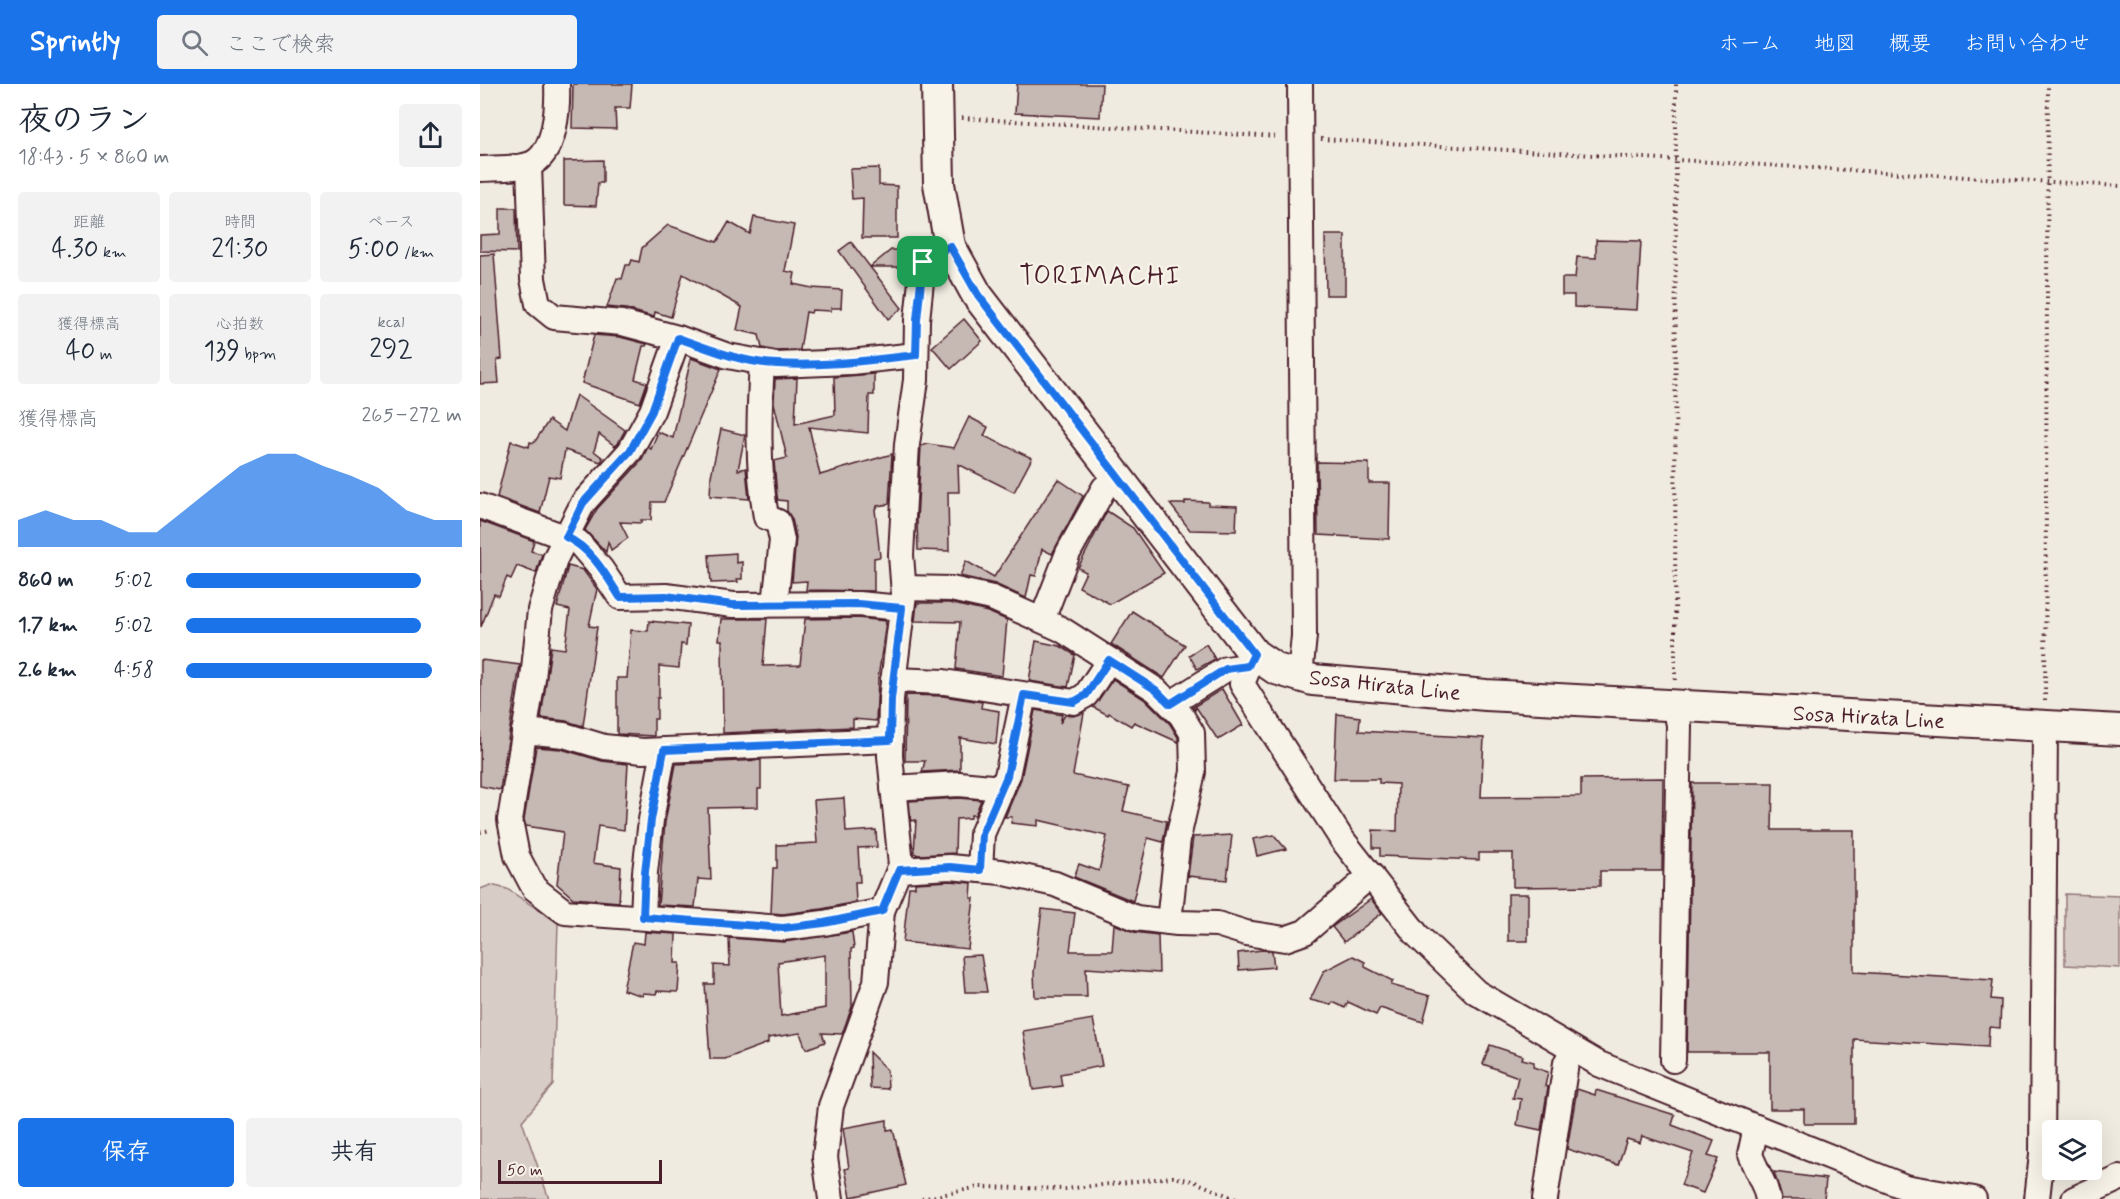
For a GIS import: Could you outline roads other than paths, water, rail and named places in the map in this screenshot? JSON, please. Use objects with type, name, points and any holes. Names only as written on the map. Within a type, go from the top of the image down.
[{"type":"main road","name":"Sosa Hirata Line","points":[[937,84],[939,184],[950,246],[978,295],[1119,477],[1251,660],[1313,680],[1486,695],[2120,730]]},
{"type":"street","points":[[480,169],[529,165],[541,158],[558,111],[557,84]]},
{"type":"street","points":[[1300,84],[1304,636],[1300,676]]},
{"type":"street","points":[[529,165],[533,279],[538,304],[554,317],[622,323],[678,338],[728,356],[776,364],[851,362],[916,355]]},
{"type":"street","points":[[831,1199],[825,1157],[831,1106],[876,982],[882,911],[901,865],[890,740],[891,699],[903,598],[901,555],[907,444],[916,380],[917,320],[923,262],[950,246]]},
{"type":"street","points":[[678,338],[652,411],[630,451],[583,503],[555,559],[540,609],[533,680],[510,820],[517,856],[534,888],[565,912],[783,928],[824,923],[882,911]]},
{"type":"street","points":[[762,362],[759,429],[760,481],[766,517],[778,522],[782,540],[775,604]]},
{"type":"street","points":[[1042,620],[1068,553],[1104,488],[1119,477]]},
{"type":"street","points":[[480,506],[578,542],[602,569],[620,597],[666,596],[733,605],[858,604],[951,589],[992,598],[1061,629],[1156,690],[1181,714],[1192,733],[1193,772],[1178,838],[1169,922]]},
{"type":"street","points":[[893,680],[944,682],[1074,702],[1086,695],[1109,660]]},
{"type":"street","points":[[1170,704],[1226,669],[1251,660]]},
{"type":"street","points":[[1251,660],[1242,684],[1341,838],[1417,935],[1476,992],[1599,1064],[1756,1127],[1885,1189],[1905,1187],[1974,1199]]},
{"type":"street","points":[[980,870],[982,834],[1007,776],[1024,695]]},
{"type":"street","points":[[1673,1060],[1679,725],[1675,705]]},
{"type":"street","points":[[2037,1199],[2042,1154],[2045,726]]},
{"type":"street","points":[[524,731],[564,735],[604,747],[643,751],[890,740]]},
{"type":"street","points":[[643,917],[651,820],[664,750]]},
{"type":"street","points":[[893,788],[959,784],[1002,788]]},
{"type":"street","points":[[899,870],[950,867],[1001,872],[1055,884],[1136,918],[1217,924],[1246,933],[1285,939],[1305,932],[1371,875]]},
{"type":"street","points":[[1545,1199],[1566,1063],[1573,1049]]},
{"type":"street","points":[[1756,1127],[1750,1155],[1768,1199]]},
{"type":"street","points":[[2074,1199],[2120,1178]]},
{"type":"district","name":"TORIMACHI","points":[[1100,275]]}]
